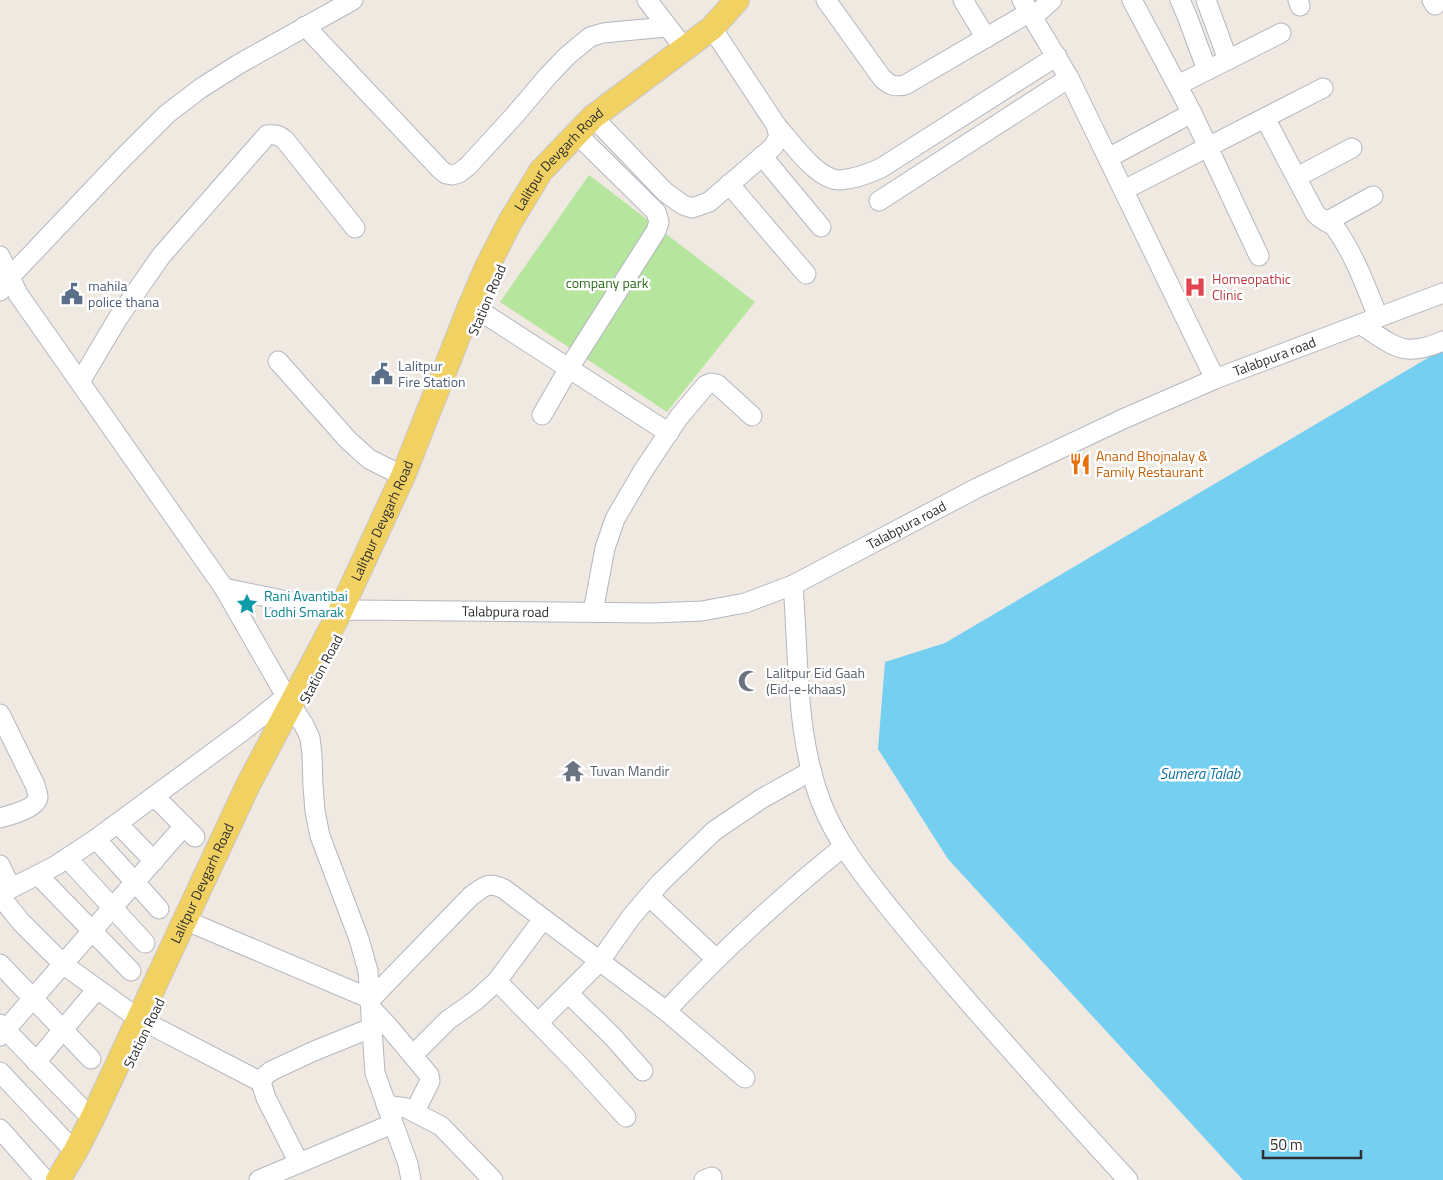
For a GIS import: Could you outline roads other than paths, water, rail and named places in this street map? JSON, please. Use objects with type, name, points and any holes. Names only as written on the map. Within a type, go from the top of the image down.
[{"type":"main road","name":"Lalitpur Devgarh Road","points":[[58,1180],[75,1152],[144,1021],[248,785],[291,705],[346,611],[403,476],[471,304],[510,222],[541,171],[593,129],[685,49],[714,31],[737,0]]},
{"type":"main road","name":"Station Road","points":[[346,611],[420,467],[480,311],[501,264],[540,196],[554,175],[593,129],[669,78],[714,31],[748,0]]},
{"type":"main road","name":"Station Road","points":[[70,1180],[144,1021],[194,924],[291,705]]},
{"type":"street","points":[[5,285],[121,160],[167,114],[208,83],[352,0]]},
{"type":"street","points":[[647,0],[685,49]]},
{"type":"street","points":[[826,0],[882,78],[888,84],[896,87],[905,85],[986,38],[1029,10],[1052,0]]},
{"type":"street","points":[[963,0],[986,38]]},
{"type":"street","points":[[1132,0],[1192,113],[1259,256]]},
{"type":"street","points":[[1180,0],[1207,70]]},
{"type":"street","points":[[1206,0],[1228,60]]},
{"type":"street","points":[[1029,10],[1069,78],[1215,379]]},
{"type":"street","points":[[306,26],[440,169],[446,174],[452,175],[459,173],[468,166],[548,76],[567,56],[590,37],[603,33],[667,27]]},
{"type":"street","points":[[714,31],[776,125],[813,166],[825,175],[838,180],[856,178],[881,168],[1057,56]]},
{"type":"street","points":[[1178,85],[1281,33]]},
{"type":"street","points":[[879,201],[1069,78]]},
{"type":"street","points":[[1124,190],[1323,88]]},
{"type":"street","points":[[1108,158],[1192,113]]},
{"type":"street","points":[[1265,118],[1315,213],[1321,220],[1330,224],[1336,230],[1352,256],[1378,317]]},
{"type":"street","points":[[593,129],[665,192],[683,205],[692,208],[709,202],[773,147],[779,137],[776,125]]},
{"type":"street","points":[[542,415],[569,368],[656,231],[659,222],[656,212],[593,129]]},
{"type":"street","points":[[80,382],[118,318],[161,256],[267,135],[280,135],[285,140],[355,228]]},
{"type":"street","points":[[1297,177],[1352,148]]},
{"type":"street","points":[[762,156],[821,227]]},
{"type":"street","points":[[729,184],[806,274]]},
{"type":"street","points":[[1326,222],[1372,196]]},
{"type":"street","points":[[0,256],[5,285],[18,294],[224,588],[310,738],[312,786],[320,836],[359,939],[368,971],[375,1073],[408,1164],[411,1180]]},
{"type":"street","name":"Talabpura road","points":[[224,588],[346,611],[652,613],[702,611],[745,603],[793,585],[977,488],[1123,419],[1215,379],[1443,293]]},
{"type":"street","points":[[480,311],[669,433]]},
{"type":"street","points":[[1360,324],[1395,346],[1406,350],[1428,348],[1443,341]]},
{"type":"street","points":[[278,361],[348,440],[369,458],[403,476]]},
{"type":"street","points":[[593,612],[605,548],[615,519],[643,471],[701,390],[711,383],[717,384],[752,416]]},
{"type":"street","points":[[793,585],[801,720],[812,771],[822,803],[843,847],[930,958],[1128,1180]]},
{"type":"street","points":[[4,893],[67,858],[118,824],[244,730],[291,705]]},
{"type":"street","points":[[0,714],[35,785],[38,796],[36,801],[29,807],[0,818]]},
{"type":"street","points":[[538,1023],[600,961],[631,916],[660,883],[714,831],[761,799],[812,771]]},
{"type":"street","points":[[92,1119],[2,1030],[64,965],[154,861],[190,832],[154,796]]},
{"type":"street","points":[[118,824],[154,861]]},
{"type":"street","points":[[96,839],[159,909]]},
{"type":"street","points":[[666,1011],[716,959],[795,886],[843,847]]},
{"type":"street","points":[[67,858],[145,943]]},
{"type":"street","points":[[0,865],[4,893],[21,922],[64,965],[97,990],[144,1021],[261,1082],[266,1098],[299,1163]]},
{"type":"street","points":[[38,875],[131,971]]},
{"type":"street","points":[[371,1004],[471,896],[488,885],[496,885],[504,889],[666,1011],[745,1078]]},
{"type":"street","points":[[649,896],[716,959]]},
{"type":"street","points":[[413,1055],[448,1020],[475,1001],[497,981],[543,919]]},
{"type":"street","points":[[194,924],[371,1004],[429,1075],[430,1081],[415,1112]]},
{"type":"street","points":[[0,964],[91,1059]]},
{"type":"street","points":[[497,981],[575,1061],[626,1117]]},
{"type":"street","points":[[36,1062],[97,990]]},
{"type":"street","points":[[568,993],[613,1036],[643,1071]]},
{"type":"street","points":[[261,1082],[271,1071],[371,1028]]},
{"type":"street","points":[[0,1072],[75,1152]]},
{"type":"street","points":[[386,1105],[406,1108],[441,1126],[493,1180]]},
{"type":"street","points":[[259,1180],[392,1124]]},
{"type":"street","points":[[0,1129],[45,1180]]},
{"type":"water","name":"Sumera Talab","points":[[1443,349],[1443,1180],[1243,1180],[948,859],[878,749],[885,662],[945,643]]},
{"type":"place","name":"Homeopathic Clinic","points":[[1195,287]]},
{"type":"place","name":"mahila police thana","points":[[72,294]]},
{"type":"place","name":"Lalitpur Fire Station","points":[[382,374]]},
{"type":"place","name":"Anand Bhojnalay & Family Restaurant","points":[[1080,464]]},
{"type":"place","name":"Rani Avantibai Lodhi Smarak","points":[[247,604]]},
{"type":"place","name":"Lalitpur Eid Gaah (Eid-e-khaas)","points":[[749,681]]},
{"type":"place","name":"Tuvan Mandir","points":[[573,771]]},
{"type":"park label","name":"company park","points":[[607,283]]}]
